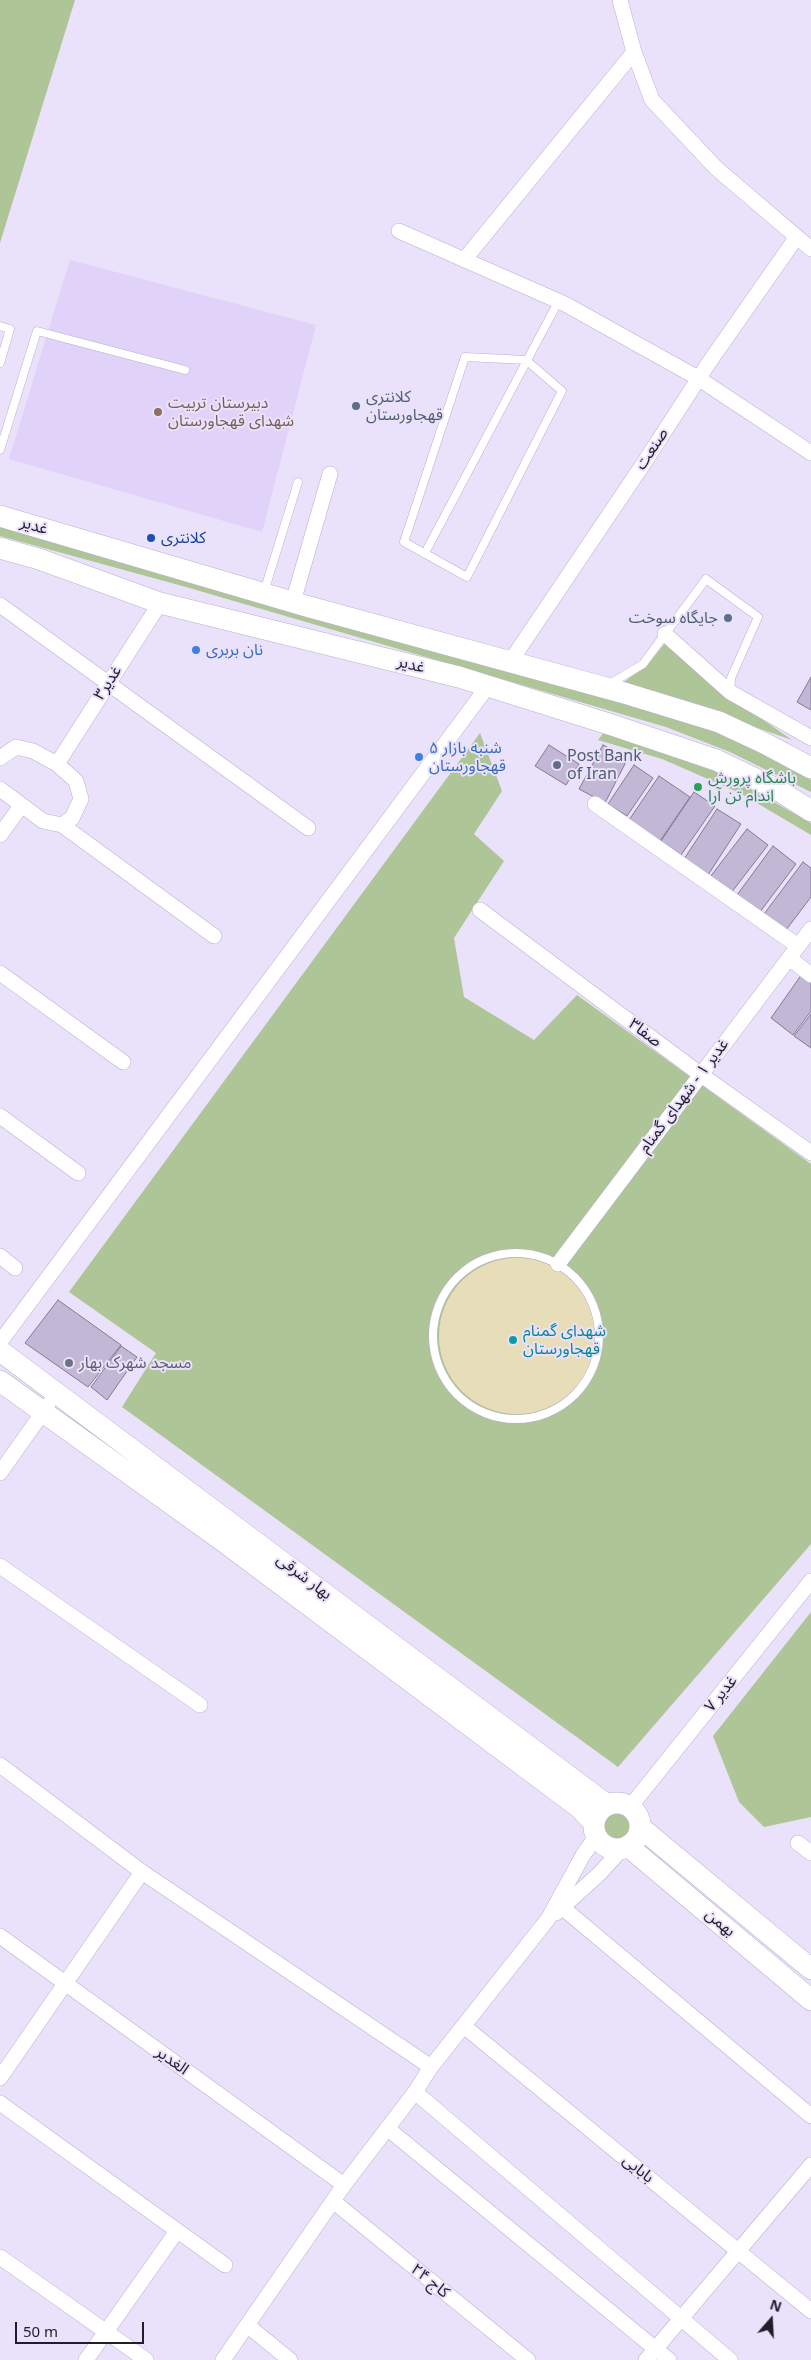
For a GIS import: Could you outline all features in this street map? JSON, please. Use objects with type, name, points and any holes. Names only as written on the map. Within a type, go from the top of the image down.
[{"type":"street","points":[[620,0],[634,52],[652,100],[716,168],[811,249]]},
{"type":"street","points":[[464,260],[634,52]]},
{"type":"street","points":[[399,231],[558,302],[698,378],[811,453]]},
{"type":"street","name":"صنعت","points":[[510,662],[698,378],[796,238]]},
{"type":"street","points":[[293,602],[330,474]]},
{"type":"street","name":"غدیر","points":[[0,516],[293,602],[604,688],[719,722],[811,768]]},
{"type":"street","name":"غدیر","points":[[0,548],[39,559],[160,603],[459,677],[488,686],[716,760],[778,790],[811,811]]},
{"type":"street","name":"غدیر۳","points":[[57,764],[160,603]]},
{"type":"street","points":[[0,605],[308,828]]},
{"type":"street","points":[[665,634],[730,692],[811,738]]},
{"type":"street","points":[[0,1342],[488,686]]},
{"type":"street","points":[[0,758],[16,747],[33,751],[57,764],[76,780],[81,799],[72,818],[62,825]]},
{"type":"street","points":[[0,789],[43,821],[62,825],[214,936]]},
{"type":"street","points":[[595,804],[798,946]]},
{"type":"street","points":[[0,835],[21,806]]},
{"type":"street","name":"صفا۳","points":[[480,910],[700,1074],[811,1153]]},
{"type":"street","name":"غدیر ۱ - شهدای گمنام","points":[[558,1264],[811,929]]},
{"type":"street","points":[[788,958],[811,975]]},
{"type":"street","points":[[0,973],[123,1062]]},
{"type":"street","points":[[0,1116],[78,1173]]},
{"type":"street","points":[[0,1256],[15,1268]]},
{"type":"street","name":"بهار شرقی","points":[[0,1351],[607,1805]]},
{"type":"street","name":"بهار شرقی","points":[[0,1381],[231,1547],[580,1808],[595,1830]]},
{"type":"street","points":[[0,1473],[56,1393]]},
{"type":"street","points":[[0,1566],[200,1705]]},
{"type":"street","name":"غدیر ۷","points":[[630,1807],[811,1581]]},
{"type":"street","points":[[0,1765],[142,1872],[432,2067]]},
{"type":"street","points":[[223,2360],[344,2185],[432,2067],[548,1919],[595,1830],[601,1809],[607,1805],[623,1804],[630,1807],[639,1819],[639,1835],[563,1908],[548,1919]]},
{"type":"street","name":"بهمن","points":[[640,1827],[811,1969]]},
{"type":"street","points":[[595,1830],[607,1848],[625,1848]]},
{"type":"street","points":[[798,1843],[811,1853]]},
{"type":"street","name":"بهمن","points":[[625,1848],[811,2000]]},
{"type":"street","points":[[0,2078],[142,1872]]},
{"type":"street","points":[[563,1908],[811,2116]]},
{"type":"street","name":"الغدیر","points":[[0,1936],[344,2185]]},
{"type":"street","name":"بابایی","points":[[465,2027],[811,2310]]},
{"type":"street","points":[[415,2092],[730,2360]]},
{"type":"street","points":[[0,2103],[225,2265]]},
{"type":"street","points":[[387,2128],[651,2354],[669,2360]]},
{"type":"street","points":[[651,2354],[811,2165]]},
{"type":"street","name":"کاج ۲۴","points":[[333,2201],[528,2360]]},
{"type":"street","points":[[86,2360],[178,2231]]},
{"type":"street","points":[[0,2257],[146,2360]]},
{"type":"street","points":[[247,2325],[290,2360]]},
{"type":"lane","points":[[425,553],[558,302]]},
{"type":"lane","points":[[0,326],[10,329],[0,363]]},
{"type":"lane","points":[[0,450],[37,330],[185,370]]},
{"type":"lane","points":[[465,357],[526,360],[562,391],[467,577],[404,542],[465,357]]},
{"type":"lane","points":[[264,593],[298,482]]},
{"type":"lane","points":[[604,688],[643,664],[706,579],[758,617],[731,678],[730,692]]},
{"type":"lane","points":[[521,1253],[540,1256],[558,1264],[574,1276],[586,1290],[595,1308],[599,1327],[599,1346],[595,1365],[586,1382],[574,1397],[558,1408],[531,1418],[502,1418],[483,1412],[466,1403],[447,1381],[434,1355],[432,1336],[441,1298],[452,1282],[466,1269],[483,1259],[502,1254],[521,1253]]},
{"type":"shaded area","name":"دبیرستان تربیت شهدای قهجاورستان","points":[[70,260],[316,325],[262,532],[9,459]]},
{"type":"green space","points":[[0,0],[75,0],[0,243]]},
{"type":"green space","points":[[0,524],[618,699],[718,732],[782,762],[811,780],[811,792],[730,752],[666,727],[186,587],[0,536]]},
{"type":"green space","points":[[666,642],[722,691],[792,740],[712,712],[617,687],[647,665]]},
{"type":"green space","points":[[605,731],[673,753],[728,776],[811,823],[811,835],[740,793],[662,759],[598,740]]},
{"type":"green space","name":"شهدای گمنام قهجاورستان","points":[[480,733],[502,791],[474,834],[504,861],[454,938],[464,997],[534,1040],[577,995],[811,1164],[811,1544],[618,1767],[122,1407],[156,1353],[69,1292]]},
{"type":"green space","points":[[811,1612],[811,1817],[764,1827],[739,1802],[713,1736]]},
{"type":"green space","points":[[617,1806],[631,1812],[637,1826],[631,1840],[617,1846],[603,1840],[597,1826],[603,1812]]},
{"type":"sand","points":[[509,1258],[525,1258],[540,1261],[554,1267],[572,1281],[586,1299],[592,1313],[595,1336],[592,1359],[586,1373],[572,1391],[554,1405],[540,1411],[525,1414],[509,1414],[494,1411],[480,1405],[462,1391],[452,1379],[442,1359],[439,1344],[439,1328],[442,1313],[448,1299],[462,1281],[474,1271],[494,1261]]},
{"type":"building","points":[[811,677],[811,710],[797,702]]},
{"type":"building","name":"Post Bank of Iran","points":[[549,745],[579,764],[566,785],[535,766]]},
{"type":"building","points":[[603,745],[628,758],[605,803],[579,789]]},
{"type":"building","points":[[634,765],[653,778],[627,816],[608,804]]},
{"type":"building","points":[[659,776],[690,797],[660,841],[629,820]]},
{"type":"building","points":[[694,792],[715,806],[681,855],[661,841]]},
{"type":"building","points":[[717,809],[741,824],[708,875],[684,859]]},
{"type":"building","points":[[747,829],[768,845],[731,893],[710,877]]},
{"type":"building","points":[[773,846],[796,864],[760,912],[737,895]]},
{"type":"building","points":[[803,862],[811,868],[811,897],[786,930],[764,914]]},
{"type":"building","points":[[802,974],[811,981],[811,1011],[793,1035],[771,1018]]},
{"type":"building","points":[[811,1014],[811,1048],[794,1036]]},
{"type":"building","points":[[58,1300],[121,1345],[88,1387],[25,1343]]},
{"type":"building","points":[[121,1346],[137,1357],[107,1400],[91,1387]]},
{"type":"place","name":"کلانتری قهجاورستان","points":[[356,406]]},
{"type":"place","name":"دبیرستان تربیت شهدای قهجاورستان","points":[[158,412]]},
{"type":"place","name":"کلانتری","points":[[151,538]]},
{"type":"place","name":"جایگاه سوخت","points":[[728,618]]},
{"type":"place","name":"نان بربری","points":[[196,650]]},
{"type":"place","name":"۵ شنبه بازار قهجاورستان","points":[[419,757]]},
{"type":"place","name":"Post Bank of Iran","points":[[557,765]]},
{"type":"place","name":"باشگاه پرورش اندام تن آرا","points":[[698,787]]},
{"type":"place","name":"شهدای گمنام قهجاورستان","points":[[513,1340]]},
{"type":"place","name":"مسجد شهرک بهار","points":[[69,1363]]}]
